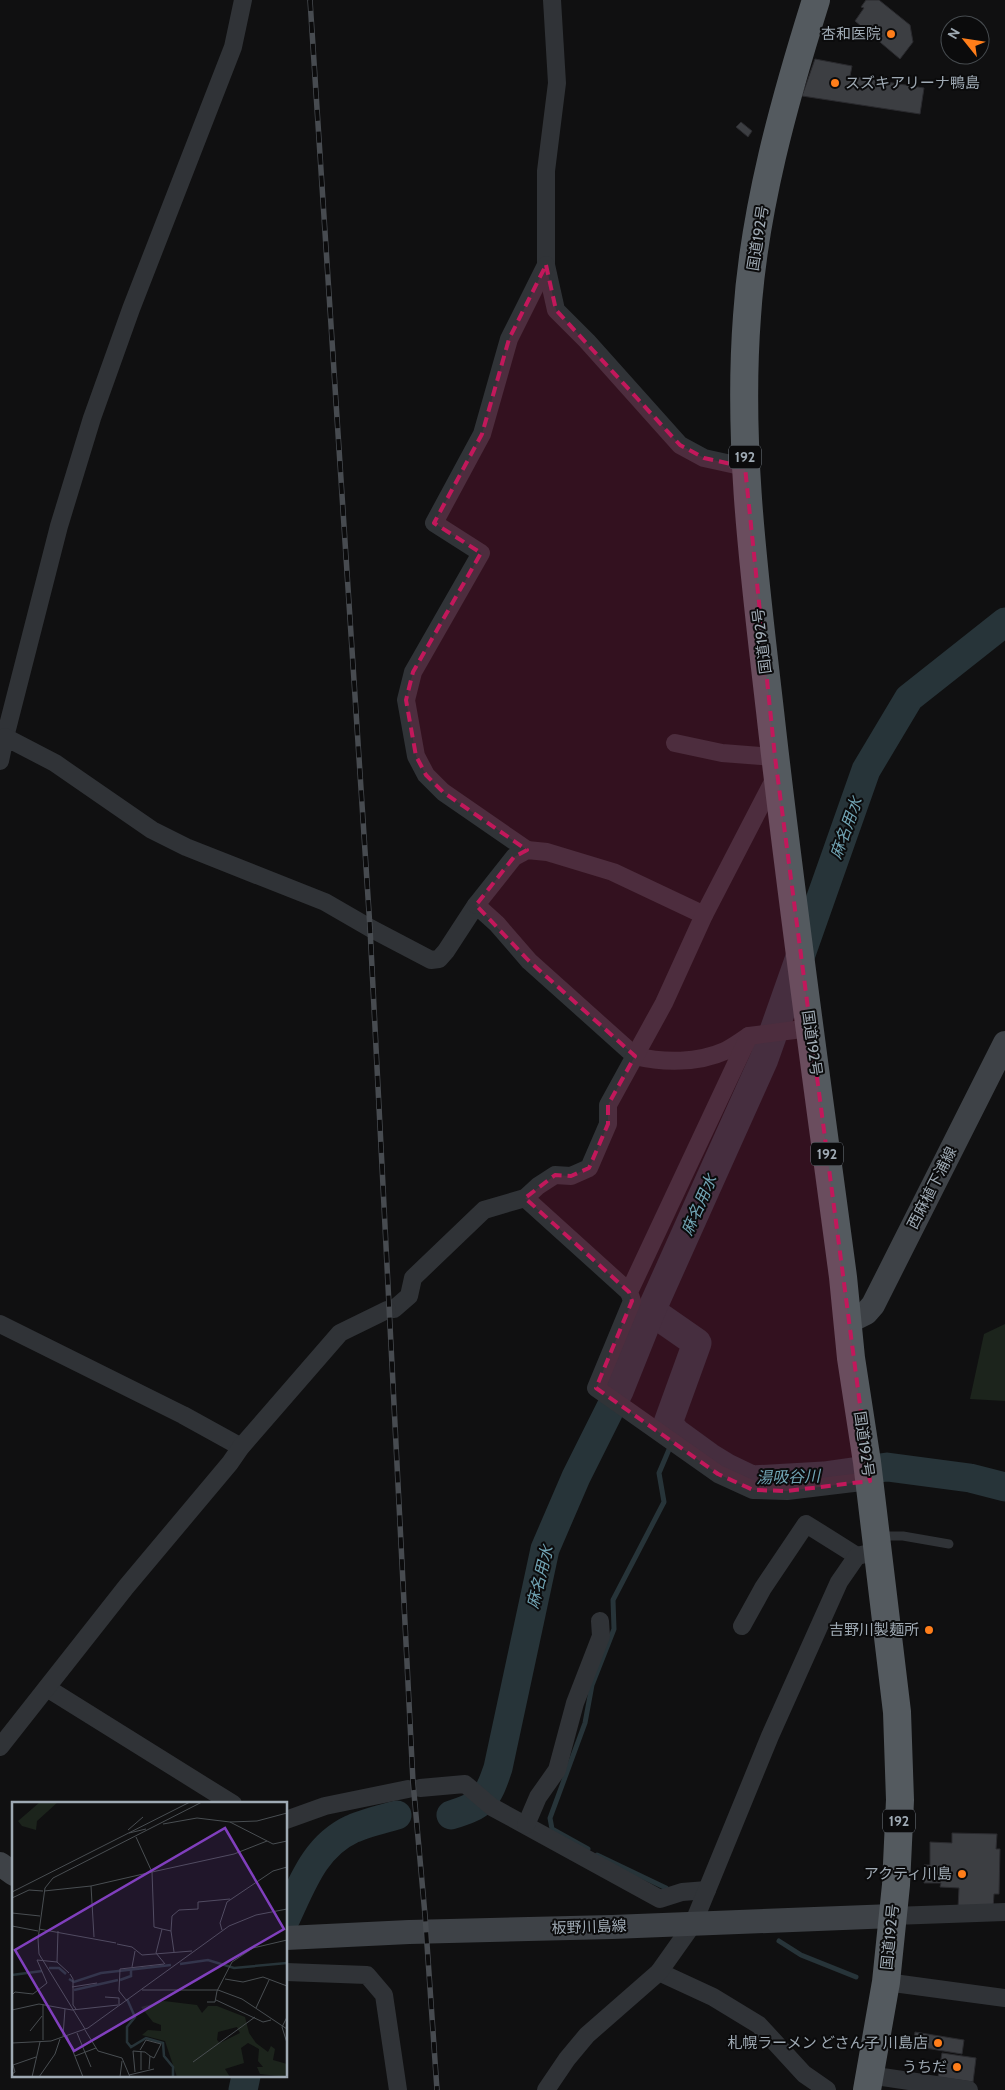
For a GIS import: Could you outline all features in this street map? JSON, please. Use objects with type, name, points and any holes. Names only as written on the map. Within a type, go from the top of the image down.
[{"type":"highway","name":"国道192号","points":[[816,0],[794,71],[775,144],[758,223],[747,314],[744,392],[745,468],[750,538],[804,986],[799,1030],[848,1322],[851,1358],[869,1474],[870,1548],[897,1712],[900,1800],[893,1916],[886,1982],[868,2082]]},
{"type":"main road","name":"西麻植下浦線","points":[[848,1322],[866,1313],[873,1305],[1005,1043]]},
{"type":"main road","points":[[0,1864],[12,1873]]},
{"type":"main road","name":"板野川島線","points":[[288,1938],[409,1932],[893,1916]]},
{"type":"street","points":[[0,761],[2,737],[59,526],[92,418],[131,309],[233,47],[242,0]]},
{"type":"street","points":[[552,0],[558,83],[546,171],[546,265],[556,310],[587,341],[680,445],[704,458],[745,468]]},
{"type":"street","points":[[546,265],[509,339],[482,434],[434,523],[481,553],[412,672],[406,700],[416,756],[426,775],[443,792],[527,850],[547,852],[613,872],[704,915]]},
{"type":"street","points":[[2,737],[55,762],[152,830],[186,847],[324,902],[431,960],[439,959],[446,951],[476,905],[514,857],[527,850]]},
{"type":"street","points":[[0,1747],[126,1587],[230,1463],[241,1447],[340,1333],[390,1310],[410,1296],[413,1278],[484,1210],[525,1198],[538,1186],[556,1175],[571,1176],[589,1168],[608,1124],[608,1105],[664,1003],[776,765],[675,743]]},
{"type":"street","points":[[476,905],[497,924],[529,961],[635,1056],[656,1061],[701,1059],[726,1051],[753,1035],[799,1030]]},
{"type":"street","points":[[629,1292],[753,1035]]},
{"type":"street","points":[[525,1198],[629,1292],[632,1301],[596,1388],[718,1474],[754,1490],[787,1491],[869,1474]]},
{"type":"street","points":[[0,1324],[183,1415],[241,1447]]},
{"type":"street","points":[[546,2090],[567,2059],[587,2035],[659,1972],[693,1924],[770,1736],[839,1582],[870,1548],[806,1524],[763,1588],[742,1626]]},
{"type":"street","points":[[526,1825],[538,1796],[557,1770],[575,1703],[601,1636],[600,1621]]},
{"type":"street","points":[[47,1688],[230,1802]]},
{"type":"street","points":[[288,1819],[325,1806],[414,1788],[465,1784],[492,1807],[660,1899],[682,1892],[707,1890]]},
{"type":"street","points":[[893,1916],[1005,1912]]},
{"type":"street","points":[[288,1972],[367,1975],[384,1996],[398,2090]]},
{"type":"street","points":[[659,1972],[713,1997],[759,2025],[804,2074],[827,2090]]},
{"type":"street","points":[[886,1982],[1005,1998]]},
{"type":"street","points":[[868,2082],[968,2090]]},
{"type":"lane","points":[[870,1548],[885,1535],[903,1536],[949,1544]]},
{"type":"highlighted area","points":[[546,265],[556,310],[680,445],[704,458],[745,467],[775,757],[870,1481],[787,1491],[753,1490],[718,1474],[596,1388],[632,1301],[629,1292],[525,1198],[555,1175],[571,1176],[589,1168],[608,1124],[608,1105],[635,1056],[529,961],[476,905],[514,857],[527,850],[443,792],[426,775],[416,756],[406,700],[413,672],[481,553],[434,523],[482,434],[509,339]]},
{"type":"shaded area","points":[[1005,1324],[1005,1401],[970,1399],[984,1334]]},
{"type":"building","name":"杏和医院","points":[[866,0],[879,0],[910,25],[913,42],[900,59],[855,21],[864,8],[861,7]]},
{"type":"building","points":[[815,59],[852,66],[850,76],[924,88],[920,114],[802,96]]},
{"type":"building","points":[[741,122],[752,131],[748,137],[736,127]]},
{"type":"building","name":"アクティ川島","points":[[952,1833],[997,1834],[996,1849],[1000,1849],[999,1894],[994,1894],[993,1909],[958,1908],[959,1888],[940,1887],[941,1883],[924,1883],[924,1865],[930,1865],[930,1842],[952,1843]]},
{"type":"building","name":"札幌ラーメン どさん子 川島店","points":[[915,2032],[964,2040],[962,2054],[913,2046]]},
{"type":"building","name":"うちだ","points":[[942,2053],[976,2058],[973,2082],[938,2077]]},
{"type":"waterway","name":"麻名用水","points":[[451,1815],[477,1804],[487,1795],[491,1788],[498,1768],[545,1549],[576,1477],[619,1391],[651,1311],[764,1059],[866,770],[909,698],[1005,622]]},
{"type":"waterway","name":"湯吸谷川","points":[[651,1311],[697,1343],[668,1423],[676,1433],[727,1468],[752,1480],[824,1476],[887,1467],[970,1478],[1005,1487]]},
{"type":"waterway","points":[[588,1849],[552,1829],[550,1818],[585,1723],[592,1685],[614,1629],[613,1600],[664,1502],[659,1473],[676,1433]]},
{"type":"waterway","name":"麻名用水","points":[[288,1914],[304,1879],[328,1845],[352,1829],[397,1815]]},
{"type":"waterway","points":[[597,1855],[666,1888]]},
{"type":"waterway","points":[[779,1941],[801,1955],[856,1977]]},
{"type":"waterway","name":"麻名用水","points":[[243,2090],[246,2078]]},
{"type":"railway","points":[[310,0],[370,928],[413,1782],[425,1915],[437,2090]]},
{"type":"place","name":"杏和医院","points":[[891,34]]},
{"type":"place","name":"スズキアリーナ鴨島","points":[[835,83]]},
{"type":"place","name":"吉野川製麺所","points":[[929,1630]]},
{"type":"place","name":"アクティ川島","points":[[962,1874]]},
{"type":"place","name":"札幌ラーメン どさん子 川島店","points":[[938,2043]]},
{"type":"place","name":"うちだ","points":[[957,2067]]}]
